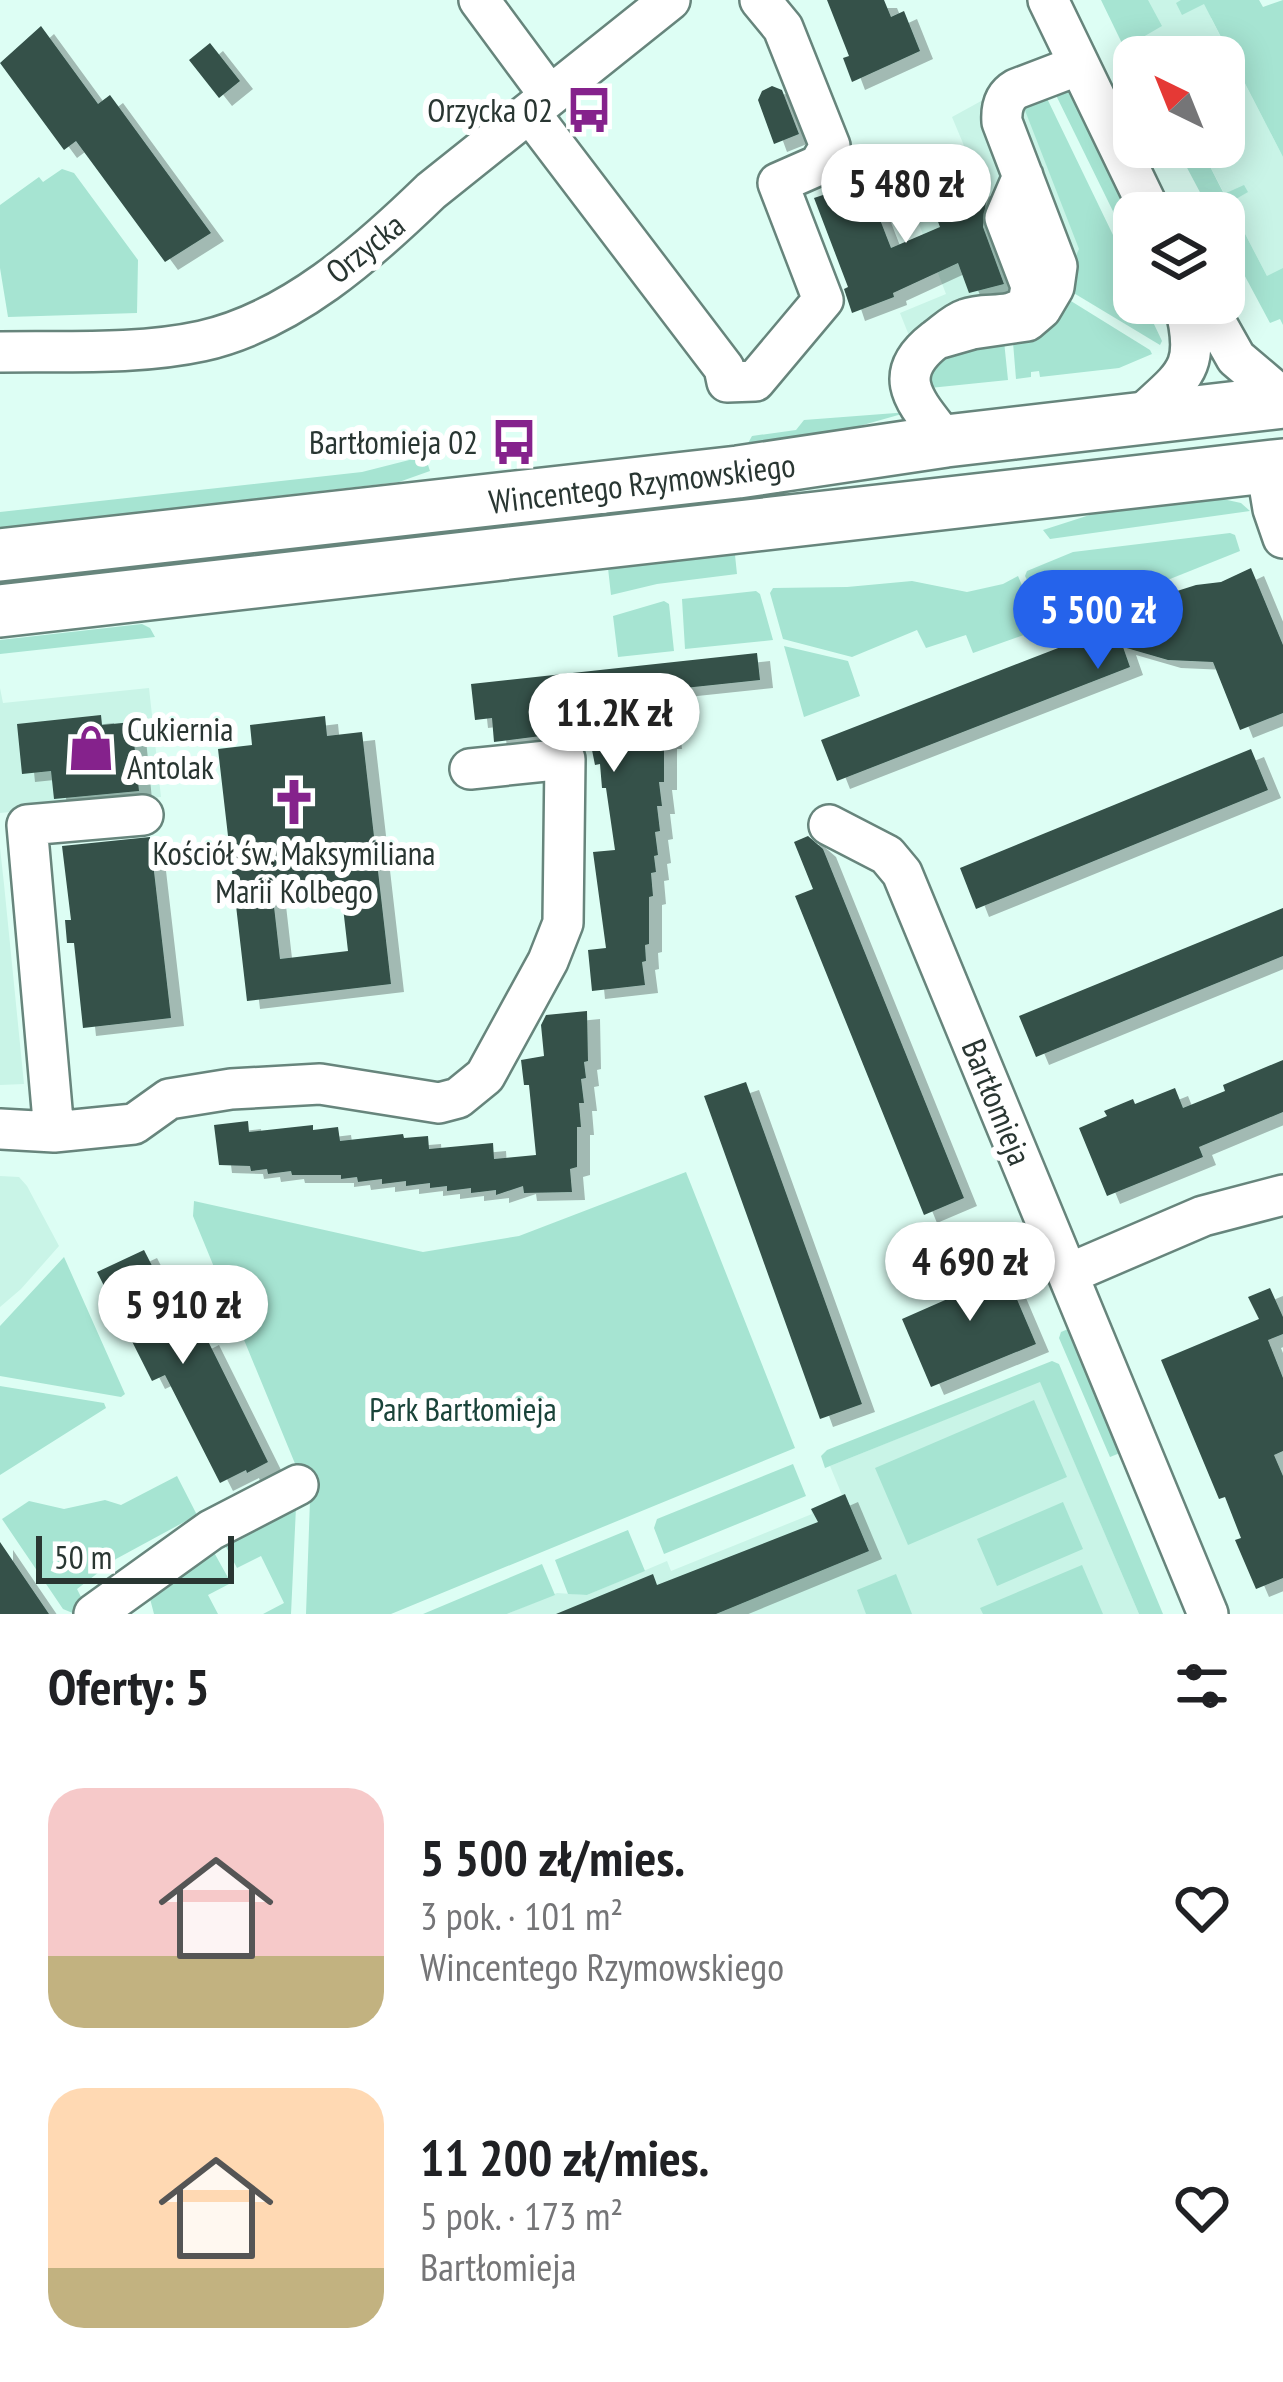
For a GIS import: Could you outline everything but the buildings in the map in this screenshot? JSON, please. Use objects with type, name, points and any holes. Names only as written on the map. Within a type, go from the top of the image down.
[{"type":"main road","name":"Wincentego Rzymowskiego","points":[[0,555],[738,472],[1283,400]]},
{"type":"main road","name":"Wincentego Rzymowskiego","points":[[0,611],[1275,466]]},
{"type":"street","points":[[479,0],[540,104],[724,368],[727,382],[755,381],[823,300],[778,183],[818,165],[830,146],[783,28],[760,0]]},
{"type":"street","name":"Orzycka","points":[[0,352],[179,345],[260,321],[311,291],[670,0]]},
{"type":"street","points":[[1048,0],[1141,192]]},
{"type":"street","points":[[946,441],[912,395],[909,380],[918,355],[968,318],[1012,314],[1028,304],[1031,286],[1005,218],[1023,176],[1002,122],[1006,100],[1016,89],[1079,64]]},
{"type":"street","points":[[1137,419],[1189,365],[1193,342],[1189,324]]},
{"type":"street","points":[[1217,324],[1236,358],[1283,400]]},
{"type":"street","points":[[1275,466],[1273,509],[1283,538]]},
{"type":"street","points":[[0,1129],[54,1132],[134,1124],[169,1100],[231,1089],[320,1084],[439,1103],[458,1098],[484,1076],[548,961],[562,923],[566,759],[470,769]]},
{"type":"street","points":[[54,1132],[27,825],[143,815]]},
{"type":"street","name":"Bartłomieja","points":[[829,825],[887,855],[902,872],[1208,1614]]},
{"type":"street","points":[[1068,1274],[1203,1216],[1283,1195]]},
{"type":"street","points":[[94,1614],[211,1530],[298,1485]]},
{"type":"shaded area","points":[[1123,0],[1245,0],[1211,18],[1220,36],[1142,36]]},
{"type":"shaded area","points":[[1012,72],[1085,258],[912,343],[900,313],[946,294],[905,188],[970,160],[952,117],[983,100],[997,80]]},
{"type":"shaded area","points":[[1245,84],[1283,157],[1283,296],[1279,299],[1245,234],[1245,192],[1223,192],[1211,168],[1245,168]]},
{"type":"shaded area","points":[[0,688],[3,703],[149,688],[161,797],[0,813]]},
{"type":"shaded area","points":[[0,848],[4,884],[24,1084],[0,1085]]},
{"type":"shaded area","points":[[0,1176],[19,1177],[27,1186],[59,1246],[0,1307]]},
{"type":"shaded area","points":[[1040,1381],[1139,1614],[507,1614],[557,1593],[587,1595],[667,1561],[671,1571],[812,1514],[811,1509],[842,1495],[830,1466]]},
{"type":"green space","points":[[1101,0],[1148,0],[1162,26],[1145,36],[1118,36]]},
{"type":"green space","points":[[1259,0],[1263,7],[1283,0],[1283,157],[1245,83],[1245,36],[1221,36],[1204,4],[1182,15],[1176,3]]},
{"type":"green space","points":[[1051,85],[1068,90],[1118,192],[1113,192],[1113,211]]},
{"type":"green space","points":[[1041,86],[1113,235],[1113,317],[1062,286],[1079,249],[1019,95]]},
{"type":"green space","points":[[1187,168],[1211,168],[1223,192],[1200,192]]},
{"type":"green space","points":[[62,169],[74,173],[138,260],[137,313],[8,317],[0,268],[0,205],[39,177],[43,182]]},
{"type":"green space","points":[[1245,234],[1267,276],[1283,268],[1283,325],[1280,319],[1270,323],[1245,276]]},
{"type":"green space","points":[[1058,293],[1152,354],[1119,368],[1040,377],[1039,371],[1016,379],[1012,330]]},
{"type":"green space","points":[[1125,324],[1154,324],[1160,345]]},
{"type":"green space","points":[[1003,331],[1008,380],[920,389],[927,360]]},
{"type":"green space","points":[[909,412],[824,436],[747,445],[752,436],[796,430],[804,420]]},
{"type":"green space","points":[[425,456],[430,471],[399,482],[0,528],[0,512],[362,472]]},
{"type":"green space","points":[[1218,498],[1241,503],[1250,511],[1050,539],[1043,530],[1099,512]]},
{"type":"green space","points":[[1230,533],[1240,551],[1050,627],[1025,576],[1073,552]]},
{"type":"green space","points":[[735,555],[737,574],[611,595],[608,568]]},
{"type":"green space","points":[[1018,576],[1041,629],[973,653],[966,635],[926,648],[917,630],[852,657],[783,639],[770,593],[773,588],[912,581],[967,592]]},
{"type":"green space","points":[[756,591],[773,640],[685,649],[682,599]]},
{"type":"green space","points":[[664,601],[669,604],[674,651],[618,657],[613,616]]},
{"type":"green space","points":[[142,624],[155,637],[0,654],[0,640]]},
{"type":"green space","points":[[784,646],[848,661],[860,696],[804,717]]},
{"type":"green space","name":"Park Bartłomieja","points":[[686,1172],[795,1448],[391,1614],[306,1614],[310,1500],[193,1216],[194,1201],[423,1252],[519,1236]]},
{"type":"green space","points":[[64,1257],[125,1394],[121,1397],[0,1376],[0,1326]]},
{"type":"green space","points":[[1073,1327],[1125,1451],[1110,1457],[1059,1338]]},
{"type":"green space","points":[[1052,1361],[1059,1364],[1163,1614],[1139,1614],[1040,1382],[825,1468],[821,1456],[827,1450]]},
{"type":"green space","points":[[0,1386],[104,1403],[106,1408],[0,1475]]},
{"type":"green space","points":[[1034,1400],[1067,1477],[908,1545],[875,1468]]},
{"type":"green space","points":[[793,1464],[806,1496],[664,1554],[654,1528],[657,1519]]},
{"type":"green space","points":[[177,1476],[197,1515],[116,1559],[77,1589],[86,1607],[75,1614],[63,1609],[2,1519],[29,1501],[64,1509],[105,1500],[121,1505]]},
{"type":"green space","points":[[1063,1502],[1083,1549],[997,1586],[977,1539]]},
{"type":"green space","points":[[296,1507],[291,1614],[263,1614],[284,1603],[261,1556],[237,1568],[224,1543]]},
{"type":"green space","points":[[628,1530],[645,1571],[587,1595],[568,1594],[555,1560]]},
{"type":"green space","points":[[211,1547],[231,1583],[208,1595],[218,1614],[154,1614],[148,1591]]},
{"type":"green space","points":[[542,1564],[555,1595],[507,1614],[423,1614]]},
{"type":"green space","points":[[1082,1565],[1103,1614],[983,1614],[980,1608]]},
{"type":"green space","points":[[896,1574],[912,1614],[866,1614],[857,1590]]},
{"type":"place","name":"Orzycka 02","points":[[589,110]]},
{"type":"place","name":"Bartłomieja 02","points":[[514,442]]},
{"type":"place","name":"Cukiernia Antolak","points":[[91,748]]},
{"type":"place","name":"Kościół św. Maksymiliana Marii Kolbego","points":[[294,802]]}]
